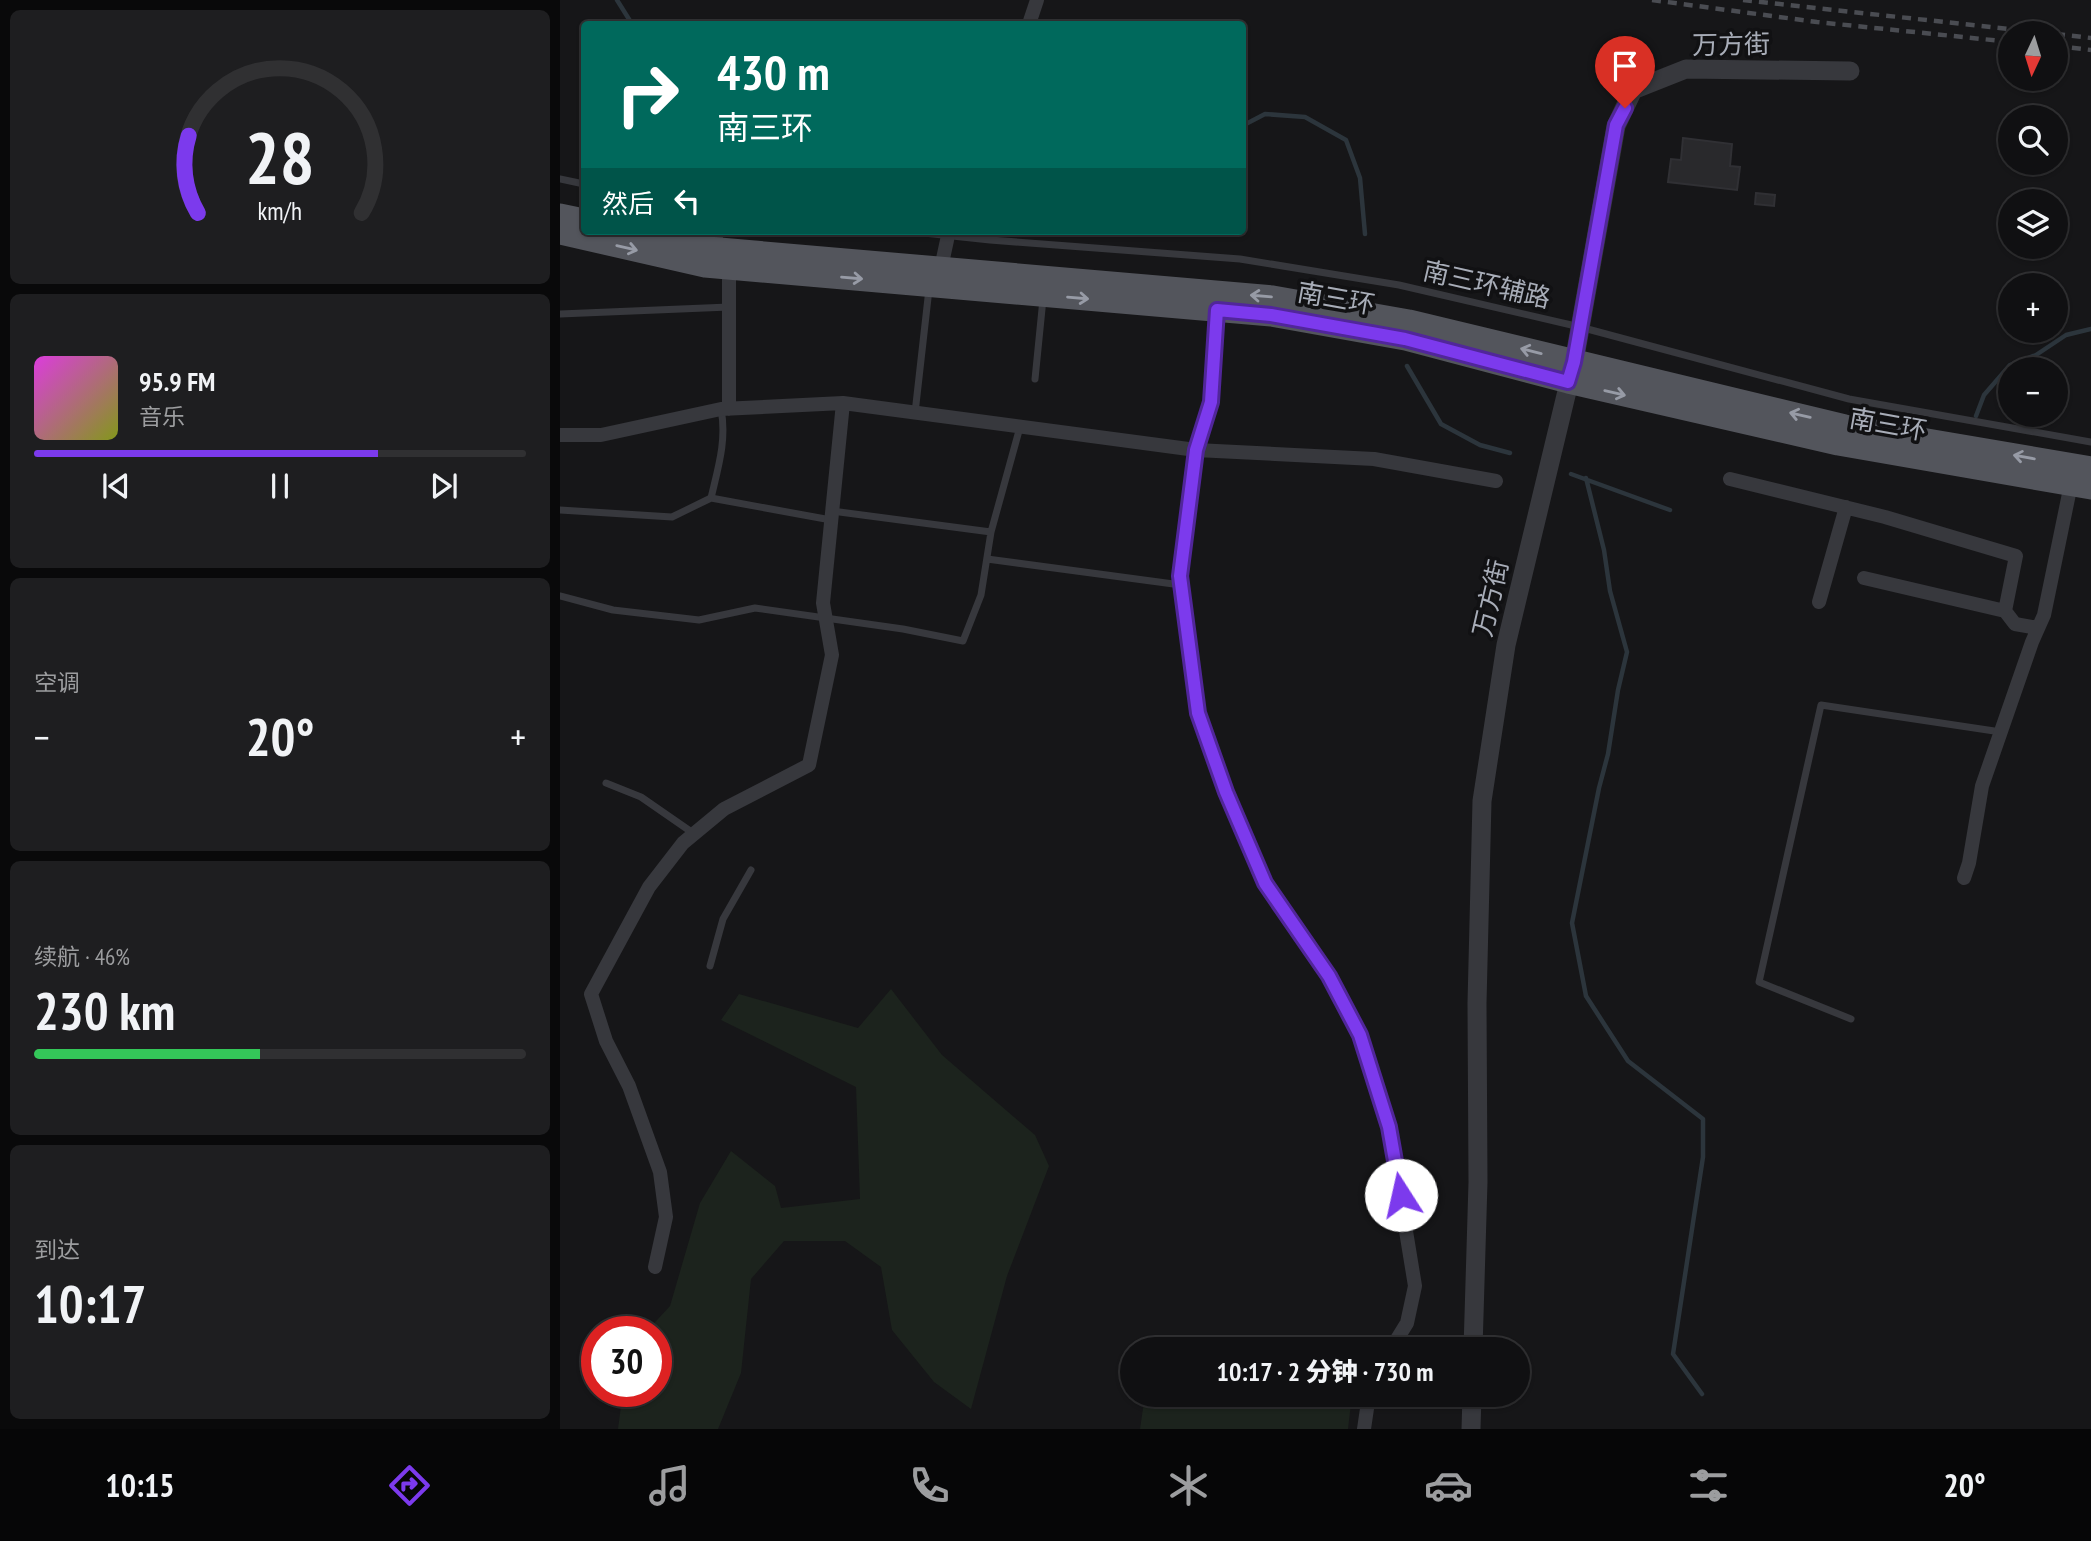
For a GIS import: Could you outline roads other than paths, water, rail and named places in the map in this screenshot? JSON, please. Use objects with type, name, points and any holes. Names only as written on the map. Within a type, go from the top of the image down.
[{"type":"main road","points":[[560,215],[581,219]]},
{"type":"main road","name":"南三环","points":[[560,233],[705,266],[723,249]]},
{"type":"main road","name":"南三环","points":[[652,235],[723,249],[935,277],[1043,295],[1271,315],[1845,426],[2091,468]]},
{"type":"main road","name":"南三环","points":[[935,277],[1273,297],[1409,321],[1571,372],[1838,444],[2081,486]]},
{"type":"street","points":[[1030,21],[1037,0]]},
{"type":"street","name":"万方街","points":[[1473,1337],[1478,1182],[1477,1003],[1482,802],[1506,645],[1571,372],[1616,125],[1633,90],[1686,69],[1850,71]]},
{"type":"street","points":[[935,277],[948,235]]},
{"type":"street","points":[[723,249],[729,307],[725,409]]},
{"type":"street","points":[[1217,310],[1211,402],[1196,450],[1180,576],[1198,713],[1226,792],[1265,883],[1329,976],[1360,1035],[1389,1127],[1415,1286],[1407,1323],[1398,1337]]},
{"type":"street","points":[[656,1267],[666,1217],[660,1172],[629,1086],[606,1041],[591,994],[649,887],[683,843],[724,809],[809,765],[832,655],[823,603],[844,403]]},
{"type":"street","points":[[560,435],[601,435],[725,409],[844,403],[1196,450],[1374,459],[1496,481]]},
{"type":"street","points":[[1730,479],[1846,507],[2016,556],[2005,611]]},
{"type":"street","points":[[1964,878],[1982,786],[2044,615],[2081,486]]},
{"type":"street","points":[[1819,602],[1846,507]]},
{"type":"street","points":[[1864,578],[2005,611],[2015,624],[2038,628]]},
{"type":"street","points":[[1364,1429],[1367,1407]]},
{"type":"street","points":[[1471,1429],[1472,1407]]},
{"type":"lane","points":[[560,178],[581,183]]},
{"type":"lane","name":"南三环辅路","points":[[971,235],[1240,260],[1399,285],[1580,327],[1849,399],[2091,442]]},
{"type":"lane","points":[[915,413],[935,277]]},
{"type":"lane","points":[[1035,379],[1043,295]]},
{"type":"lane","points":[[560,314],[729,307]]},
{"type":"lane","points":[[711,498],[722,449],[725,409]]},
{"type":"lane","points":[[560,596],[613,610],[699,621],[755,608],[903,629],[963,641],[981,595],[991,533],[1020,427]]},
{"type":"lane","points":[[560,510],[672,517],[711,498],[991,533]]},
{"type":"lane","points":[[987,559],[1181,585]]},
{"type":"lane","points":[[1851,1019],[1759,982],[1821,705],[2000,732]]},
{"type":"lane","points":[[607,783],[640,797],[694,834]]},
{"type":"lane","points":[[710,966],[723,919],[751,870]]},
{"type":"waterway","points":[[617,0],[630,21]]},
{"type":"waterway","points":[[1246,124],[1265,114],[1305,117],[1346,140],[1360,178],[1365,234]]},
{"type":"waterway","points":[[1976,416],[1984,395],[2010,365],[2036,355],[2066,335],[2091,329]]},
{"type":"waterway","points":[[1407,366],[1441,424],[1480,445],[1510,453]]},
{"type":"waterway","points":[[1571,474],[1670,510]]},
{"type":"waterway","points":[[1586,478],[1604,550],[1610,591],[1627,652],[1572,923],[1586,996],[1628,1061],[1703,1119],[1703,1157],[1673,1354],[1702,1394]]},
{"type":"railway","points":[[1652,0],[1817,22],[1998,41]]},
{"type":"railway","points":[[1743,0],[1998,28]]},
{"type":"railway","points":[[2068,35],[2091,38]]},
{"type":"railway","points":[[2068,47],[2091,50]]}]
